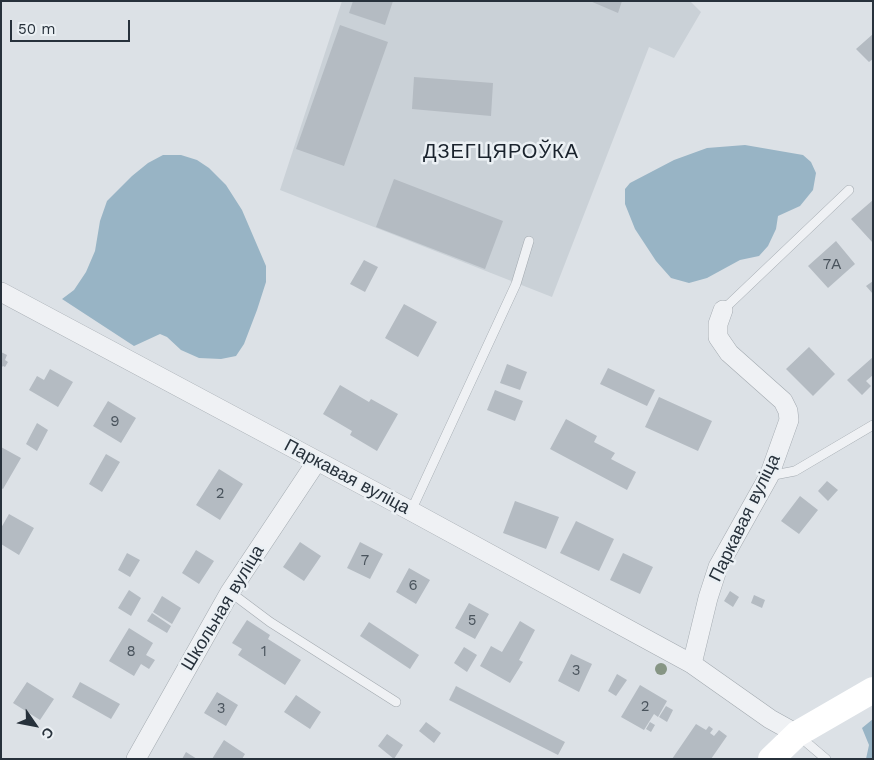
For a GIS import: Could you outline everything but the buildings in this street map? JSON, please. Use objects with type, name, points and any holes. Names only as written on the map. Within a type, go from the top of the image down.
[{"type":"street","name":"Паркавая вуліца","points":[[1,292],[411,510],[692,664],[770,719],[797,734]]},
{"type":"street","name":"Паркавая вуліца","points":[[692,664],[708,598],[718,567],[769,476],[789,420],[788,411],[783,401],[729,352],[718,337],[718,324],[723,310]]},
{"type":"street","name":"Школьная вуліца","points":[[143,756],[230,592],[317,461]]},
{"type":"street","points":[[771,759],[797,734],[873,690]]},
{"type":"lane","points":[[723,310],[849,190]]},
{"type":"lane","points":[[411,510],[516,284],[529,241]]},
{"type":"lane","points":[[769,476],[795,471],[873,425]]},
{"type":"lane","points":[[230,592],[270,622],[396,702]]},
{"type":"lane","points":[[797,734],[826,759]]},
{"type":"shaded area","points":[[342,1],[690,1],[701,12],[674,58],[649,47],[552,297],[280,190]]},
{"type":"water","points":[[745,145],[803,155],[811,162],[816,173],[813,190],[800,206],[778,216],[776,229],[768,246],[759,256],[740,260],[707,278],[689,283],[671,278],[656,261],[635,229],[625,204],[625,189],[630,183],[674,160],[707,148]]},
{"type":"water","points":[[163,155],[181,155],[197,160],[209,168],[226,185],[242,210],[266,266],[266,282],[257,310],[244,344],[236,356],[221,359],[199,358],[181,350],[167,337],[160,334],[134,346],[62,299],[74,290],[86,272],[95,251],[100,221],[107,201],[132,176],[148,163]]},
{"type":"water","points":[[873,719],[873,759],[866,759],[869,745],[862,728]]},
{"type":"district","name":"ДЗЕГЦЯРОЎКА","points":[[501,152]]}]
